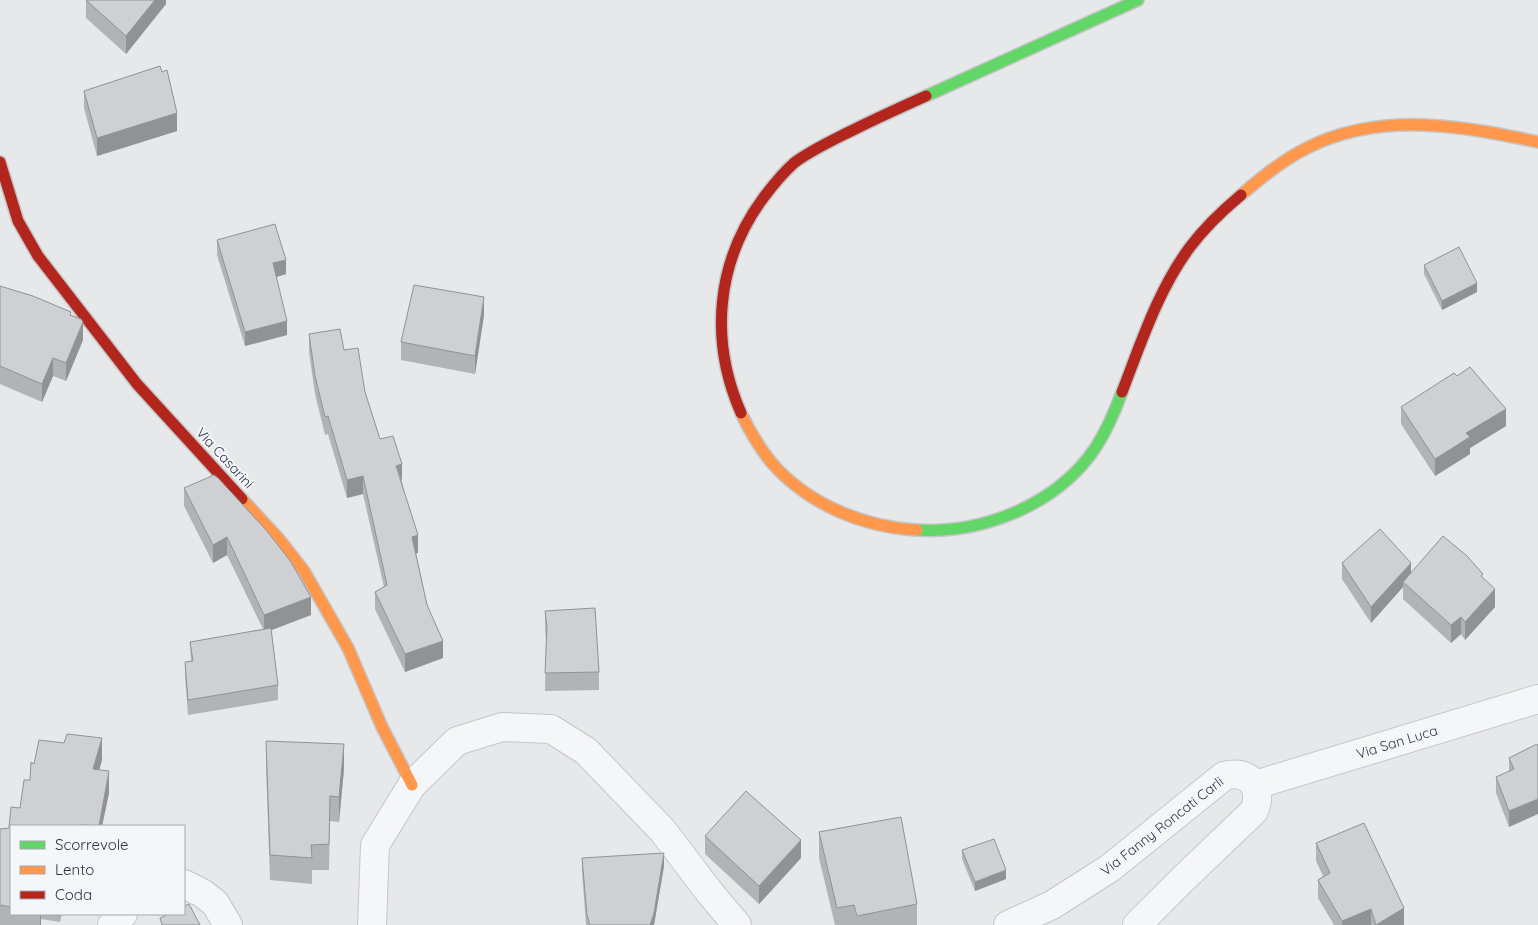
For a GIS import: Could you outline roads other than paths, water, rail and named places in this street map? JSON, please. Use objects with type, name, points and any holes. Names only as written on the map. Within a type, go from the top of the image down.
[{"type":"main road","points":[[1138,0],[823,144],[793,165],[755,208],[739,234],[728,263],[723,297],[722,336],[726,371],[736,401],[750,433],[770,460],[796,485],[832,508],[868,523],[903,529],[940,530],[979,524],[1014,514],[1045,497],[1071,478],[1093,450],[1111,418],[1128,380],[1146,330],[1175,270],[1196,238],[1223,210],[1253,184],[1286,160],[1319,142],[1338,136],[1357,131],[1394,126],[1436,125],[1538,142]]},
{"type":"main road","name":"Via Casarini","points":[[0,162],[18,221],[38,256],[138,384],[279,539],[304,571],[348,648],[382,727],[412,786]]},
{"type":"street","name":"Via San Luca","points":[[1255,785],[1538,699]]},
{"type":"street","points":[[372,925],[375,845],[412,786],[457,741],[502,727],[552,729],[586,751],[663,830],[710,893],[737,925]]},
{"type":"street","name":"Via Fanny Roncati Carli","points":[[1008,925],[1052,905],[1110,868],[1224,776],[1241,774],[1255,785]]},
{"type":"street","points":[[1137,925],[1254,811],[1258,803],[1255,785]]},
{"type":"street","points":[[185,884],[202,893],[215,903],[228,925]]},
{"type":"street","points":[[112,925],[122,915]]}]
